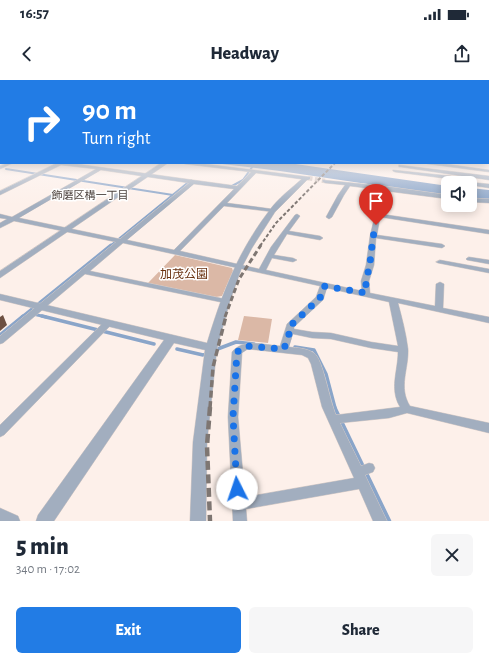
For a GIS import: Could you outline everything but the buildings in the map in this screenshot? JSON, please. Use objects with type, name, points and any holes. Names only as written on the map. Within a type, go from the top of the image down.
[{"type":"street","points":[[0,193],[57,165]]},
{"type":"street","points":[[71,165],[238,188]]},
{"type":"street","points":[[0,275],[163,165]]},
{"type":"street","points":[[199,165],[307,178]]},
{"type":"street","points":[[440,165],[489,171]]},
{"type":"street","points":[[401,166],[489,178]]},
{"type":"street","points":[[0,226],[100,169]]},
{"type":"street","points":[[176,252],[255,171]]},
{"type":"street","points":[[395,171],[441,177]]},
{"type":"street","points":[[198,521],[200,442],[211,348],[224,301],[238,267],[248,248],[272,212],[307,178]]},
{"type":"street","points":[[324,180],[441,196]]},
{"type":"street","points":[[0,341],[192,182]]},
{"type":"street","points":[[329,217],[349,184]]},
{"type":"street","points":[[477,184],[489,186]]},
{"type":"street","points":[[366,293],[365,281],[370,265],[372,236],[379,215],[381,205],[379,203],[384,188]]},
{"type":"street","points":[[477,201],[489,202]]},
{"type":"street","points":[[223,204],[272,212]]},
{"type":"street","points":[[379,215],[489,232]]},
{"type":"street","points":[[0,216],[122,240],[324,286],[366,293],[489,320]]},
{"type":"street","points":[[261,272],[297,216]]},
{"type":"street","points":[[286,232],[320,238]]},
{"type":"street","points":[[372,236],[442,246]]},
{"type":"street","points":[[270,256],[293,260]]},
{"type":"street","points":[[468,259],[480,262],[489,262]]},
{"type":"street","points":[[440,262],[489,271]]},
{"type":"street","points":[[84,272],[224,301]]},
{"type":"street","points":[[439,310],[440,284]]},
{"type":"street","points":[[284,349],[290,331],[290,326],[320,298],[324,286]]},
{"type":"street","points":[[0,297],[211,348]]},
{"type":"street","points":[[393,300],[403,350],[403,362],[398,383],[402,404],[406,409]]},
{"type":"street","points":[[0,432],[107,324]]},
{"type":"street","points":[[290,331],[312,335],[331,336],[403,350]]},
{"type":"street","points":[[44,521],[171,339]]},
{"type":"street","points":[[240,521],[233,417],[237,352],[246,346],[304,352],[312,356],[316,364],[327,407],[380,521]]},
{"type":"street","points":[[333,420],[395,413],[406,409],[489,428]]},
{"type":"street","points":[[238,504],[359,478],[369,468]]},
{"type":"street","points":[[0,514],[13,521]]},
{"type":"green space","name":"加茂公園","points":[[175,255],[232,268],[233,271],[222,296],[216,297],[148,283]]},
{"type":"green space","points":[[244,316],[272,319],[268,343],[238,340]]},
{"type":"water","points":[[227,165],[300,165],[441,185],[441,195]]},
{"type":"water","points":[[477,189],[489,190],[489,200],[477,199]]},
{"type":"waterway","points":[[232,186],[243,180],[254,165]]},
{"type":"waterway","points":[[6,169],[173,195]]},
{"type":"waterway","points":[[173,195],[191,180]]},
{"type":"waterway","points":[[110,246],[173,195]]},
{"type":"waterway","points":[[22,317],[111,245]]},
{"type":"waterway","points":[[33,314],[46,317]]},
{"type":"waterway","points":[[0,335],[23,316]]},
{"type":"waterway","points":[[42,316],[46,317]]},
{"type":"waterway","points":[[46,317],[154,344]]},
{"type":"waterway","points":[[215,350],[236,342],[254,344]]},
{"type":"waterway","points":[[295,347],[314,350],[326,374],[335,408]]},
{"type":"waterway","points":[[177,349],[203,355],[208,353]]},
{"type":"waterway","points":[[334,407],[389,521]]},
{"type":"tunnel","points":[[308,178],[325,181]]},
{"type":"railway","points":[[260,246],[276,223],[333,165]]},
{"type":"railway","points":[[225,317],[239,279],[261,245]]},
{"type":"railway","points":[[210,408],[213,367],[226,316]]},
{"type":"railway","points":[[210,407],[207,446],[210,521]]},
{"type":"district","name":"飾磨区構一丁目","points":[[90,195]]},
{"type":"route","points":[[237,489],[233,417],[237,352],[246,346],[284,349],[290,331],[290,326],[320,298],[324,286],[366,293],[365,281],[370,265],[372,236],[376,225]]}]
